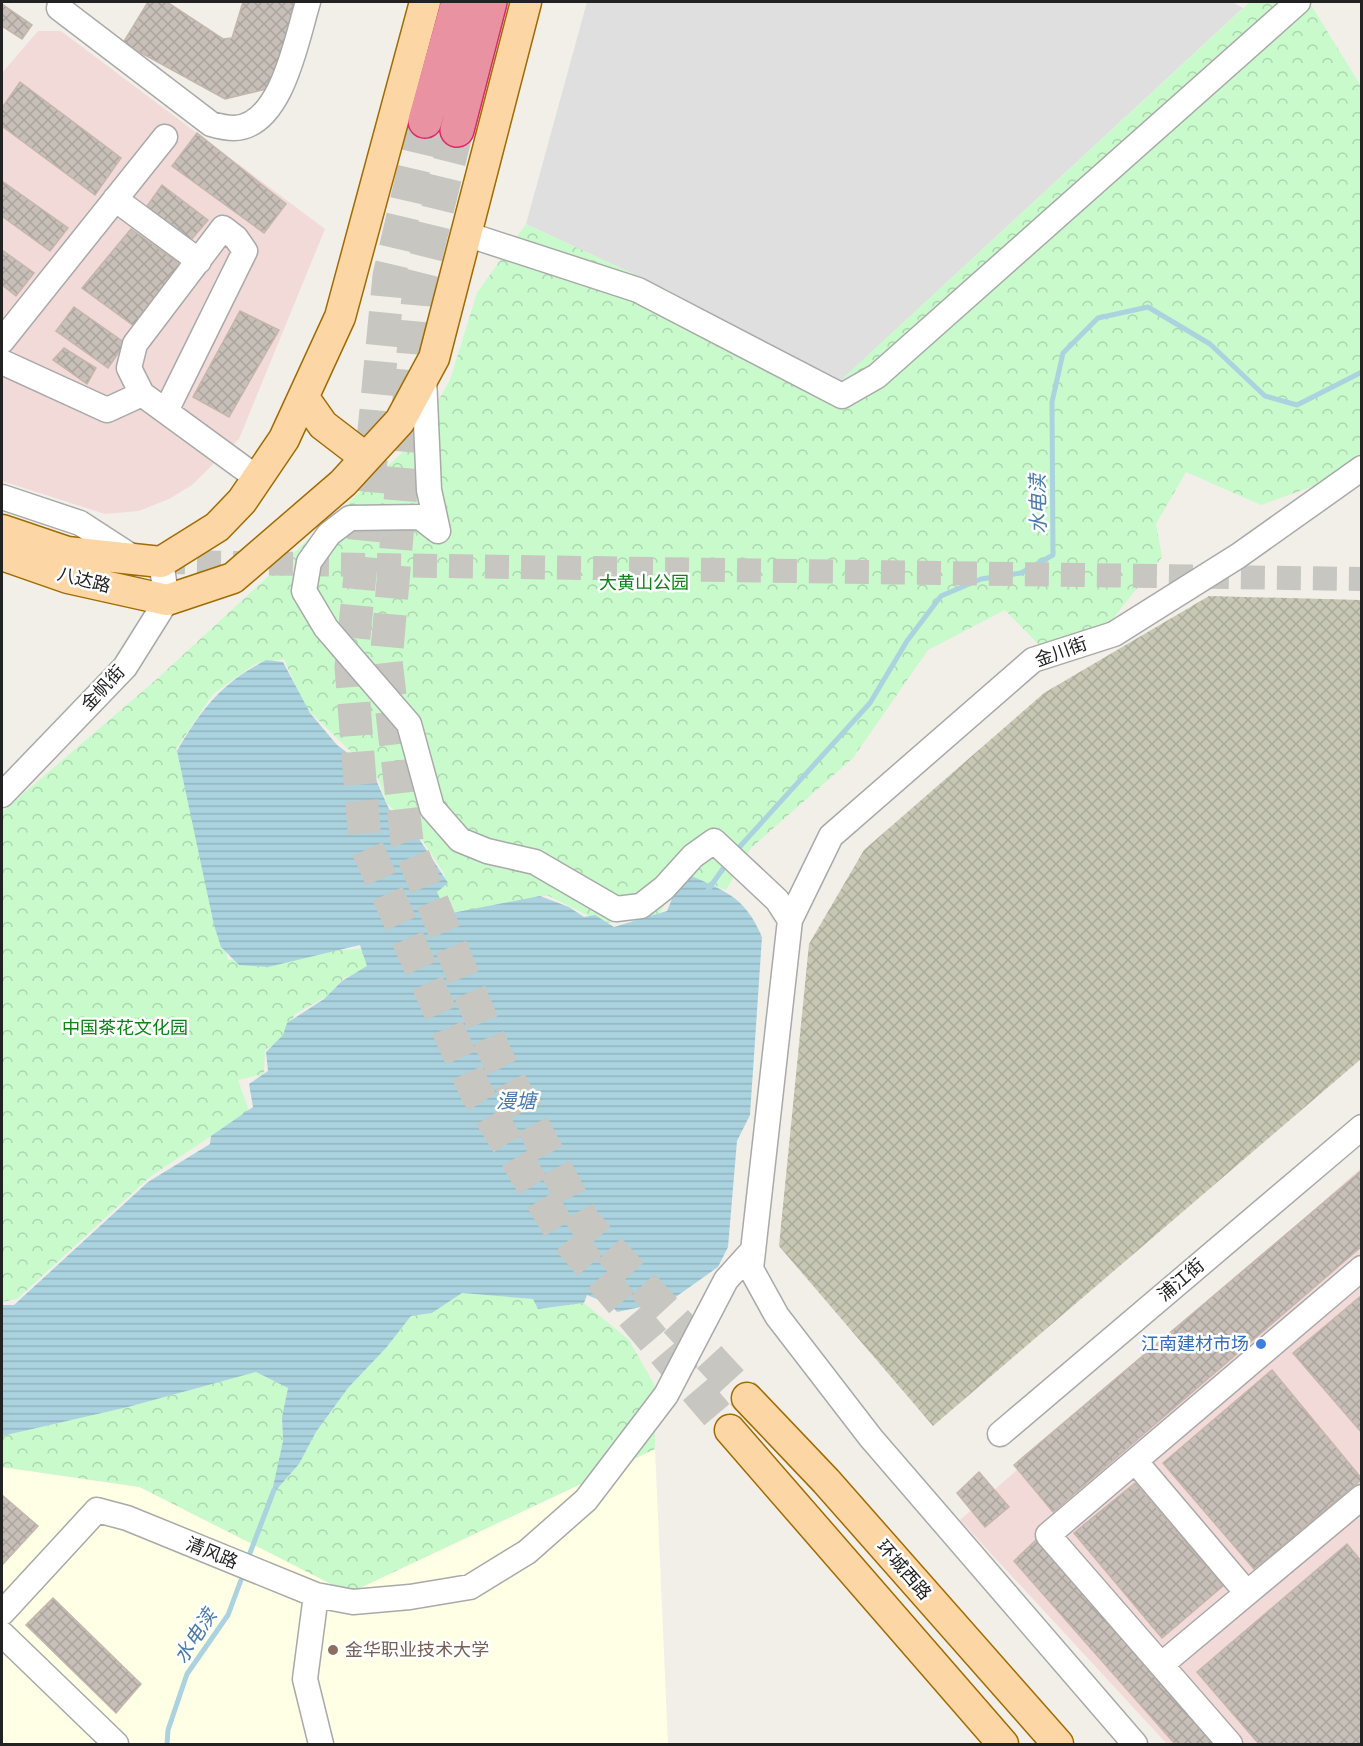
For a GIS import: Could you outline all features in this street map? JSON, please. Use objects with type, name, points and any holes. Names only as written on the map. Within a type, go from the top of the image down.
[{"type":"highway","points":[[425,121],[458,2]]},
{"type":"highway","points":[[457,130],[490,2]]},
{"type":"main road","points":[[2,530],[67,552],[149,560],[217,527],[242,501],[284,439],[340,317],[425,2]]},
{"type":"main road","points":[[167,600],[233,578],[343,483],[400,421],[434,357],[526,2]]},
{"type":"main road","points":[[304,398],[323,425],[366,458]]},
{"type":"main road","name":"八达路","points":[[2,555],[68,578],[167,600]]},
{"type":"main road","name":"环城西路","points":[[747,1398],[826,1481],[1058,1744]]},
{"type":"main road","points":[[730,1430],[1003,1744]]},
{"type":"street","points":[[59,8],[211,124],[236,129],[261,118],[279,96],[309,2]]},
{"type":"street","points":[[466,234],[638,290],[842,396],[877,376],[1284,5]]},
{"type":"street","points":[[2,341],[165,137]]},
{"type":"street","points":[[115,199],[199,261]]},
{"type":"street","points":[[166,411],[245,251],[236,238],[223,228],[135,344],[129,368],[142,394],[258,478]]},
{"type":"street","points":[[2,362],[107,410],[142,394]]},
{"type":"street","points":[[424,376],[429,490],[438,531],[420,517],[350,518],[329,534],[309,562],[304,591],[326,628],[409,723],[432,808],[460,840],[487,851],[535,862],[616,909],[642,906],[664,888],[693,856],[714,841],[777,900],[790,920]]},
{"type":"street","name":"金川街","points":[[1135,1744],[871,1438],[777,1316],[751,1269],[790,920],[831,836],[1033,660],[1114,634],[1238,556],[1362,468]]},
{"type":"street","points":[[2,497],[80,523],[149,560],[167,600]]},
{"type":"street","name":"金帆街","points":[[2,795],[125,666],[167,600]]},
{"type":"street","name":"浦江街","points":[[1000,1434],[1362,1127]]},
{"type":"street","points":[[321,1744],[305,1679],[316,1595],[353,1602],[410,1597],[470,1587],[527,1552],[586,1500],[666,1395],[726,1280],[753,1250]]},
{"type":"street","points":[[1230,1744],[1048,1535],[1362,1268]]},
{"type":"street","points":[[1135,1461],[1247,1593]]},
{"type":"street","points":[[1161,1665],[1362,1497]]},
{"type":"street","name":"清风路","points":[[2,1613],[97,1510],[127,1518],[316,1595]]},
{"type":"street","points":[[2,1634],[116,1744]]},
{"type":"shaded area","points":[[587,2],[1232,2],[1243,8],[838,383],[670,291],[526,224]]},
{"type":"shaded area","points":[[38,31],[61,31],[325,229],[239,439],[192,485],[169,499],[139,511],[105,514],[2,481],[2,73]]},
{"type":"shaded area","points":[[1209,596],[1361,600],[1361,1059],[933,1426],[779,1246],[809,944],[864,850],[1044,693]]},
{"type":"shaded area","name":"江南建材市场","points":[[1361,1168],[1361,1744],[1167,1744],[960,1520]]},
{"type":"shaded area","name":"金华职业技术大学","points":[[655,1449],[668,1744],[2,1744],[2,1467],[139,1487],[349,1593]]},
{"type":"green space","name":"大黄山公园","points":[[1250,2],[1303,2],[1311,5],[1361,86],[1361,469],[1261,505],[1186,472],[1156,524],[1162,557],[1108,625],[1039,645],[1005,610],[928,650],[853,758],[751,848],[726,890],[681,874],[657,919],[603,923],[547,895],[448,915],[435,892],[445,875],[423,841],[387,803],[378,778],[305,707],[284,659],[255,664],[213,694],[176,749],[228,960],[365,948],[372,966],[344,978],[326,997],[295,1014],[283,1039],[265,1050],[264,1074],[238,1080],[249,1111],[151,1176],[17,1299],[2,1302],[2,812],[158,678],[416,440],[450,380],[477,293],[526,224],[670,291],[838,383]]},
{"type":"green space","points":[[462,1293],[533,1299],[539,1309],[584,1303],[629,1340],[655,1386],[655,1449],[349,1593],[140,1487],[2,1467],[2,1436],[128,1407],[256,1372],[288,1388],[282,1417],[283,1441],[272,1495],[299,1464],[316,1432],[348,1388],[386,1348],[411,1316],[432,1313]]},
{"type":"water","name":"漫塘","points":[[266,660],[283,662],[310,713],[337,745],[372,771],[389,809],[414,831],[448,883],[437,892],[447,914],[540,896],[569,907],[584,917],[595,915],[614,927],[667,911],[683,872],[721,890],[740,903],[748,911],[762,937],[750,1115],[737,1141],[728,1247],[718,1267],[670,1301],[617,1312],[611,1305],[587,1295],[584,1303],[538,1309],[533,1299],[462,1293],[432,1313],[411,1316],[386,1348],[348,1388],[316,1432],[299,1464],[271,1496],[283,1441],[282,1417],[288,1388],[256,1372],[128,1407],[2,1436],[2,1305],[14,1305],[148,1182],[210,1144],[211,1136],[253,1107],[249,1084],[268,1071],[266,1052],[283,1035],[287,1023],[324,999],[342,981],[367,966],[360,945],[268,967],[239,965],[221,947],[214,925],[177,751],[214,698],[237,678]]},
{"type":"building","points":[[148,2],[167,2],[223,39],[232,38],[243,2],[300,2],[275,87],[225,99],[123,43]]},
{"type":"building","points":[[2,4],[32,25],[22,39],[2,26]]},
{"type":"building","points":[[20,82],[121,158],[95,195],[2,126],[2,108]]},
{"type":"building","points":[[197,133],[286,204],[264,233],[172,166]]},
{"type":"building","points":[[2,181],[68,228],[50,251],[2,216]]},
{"type":"building","points":[[162,185],[208,220],[191,240],[147,206]]},
{"type":"building","points":[[131,229],[184,267],[134,326],[82,288]]},
{"type":"building","points":[[2,250],[34,273],[16,296],[2,285]]},
{"type":"building","points":[[74,307],[125,343],[108,368],[56,331]]},
{"type":"building","points":[[240,311],[279,330],[229,417],[193,397]]},
{"type":"building","points":[[64,348],[96,368],[87,384],[53,360]]},
{"type":"building","points":[[1362,1170],[1362,1246],[1053,1512],[1014,1465]]},
{"type":"building","points":[[1362,1295],[1362,1433],[1293,1353]]},
{"type":"building","points":[[1272,1370],[1362,1479],[1254,1569],[1163,1463]]},
{"type":"building","points":[[979,1472],[1009,1507],[985,1527],[957,1493]]},
{"type":"building","points":[[1135,1483],[1223,1586],[1162,1638],[1074,1533]]},
{"type":"building","points":[[2,1495],[38,1526],[2,1565]]},
{"type":"building","points":[[1038,1538],[1216,1744],[1175,1744],[1014,1561]]},
{"type":"building","points":[[1347,1544],[1362,1562],[1362,1744],[1259,1744],[1197,1672]]},
{"type":"building","points":[[53,1598],[141,1684],[116,1713],[26,1625]]},
{"type":"waterway","name":"水电渎","points":[[734,853],[870,703],[907,641],[941,596],[981,579],[1021,573],[1053,555],[1052,402],[1063,353],[1098,318],[1148,307],[1210,344],[1265,396],[1297,405],[1362,372]]},
{"type":"waterway","name":"水电渎","points":[[708,890],[727,863]]},
{"type":"waterway","points":[[250,1553],[274,1490]]},
{"type":"waterway","name":"水电渎","points":[[167,1744],[168,1730],[187,1674],[228,1615],[241,1580]]},
{"type":"tunnel","points":[[425,121],[389,276],[351,667],[365,843],[476,1092],[560,1230],[730,1430]]},
{"type":"tunnel","points":[[457,130],[419,285],[386,661],[407,841],[496,1055],[584,1222],[747,1398]]},
{"type":"tunnel","points":[[161,562],[1362,579]]},
{"type":"place","name":"江南建材市场","points":[[1261,1344]]},
{"type":"place","name":"金华职业技术大学","points":[[333,1650]]},
{"type":"park label","name":"中国茶花文化园","points":[[125,1028]]}]
